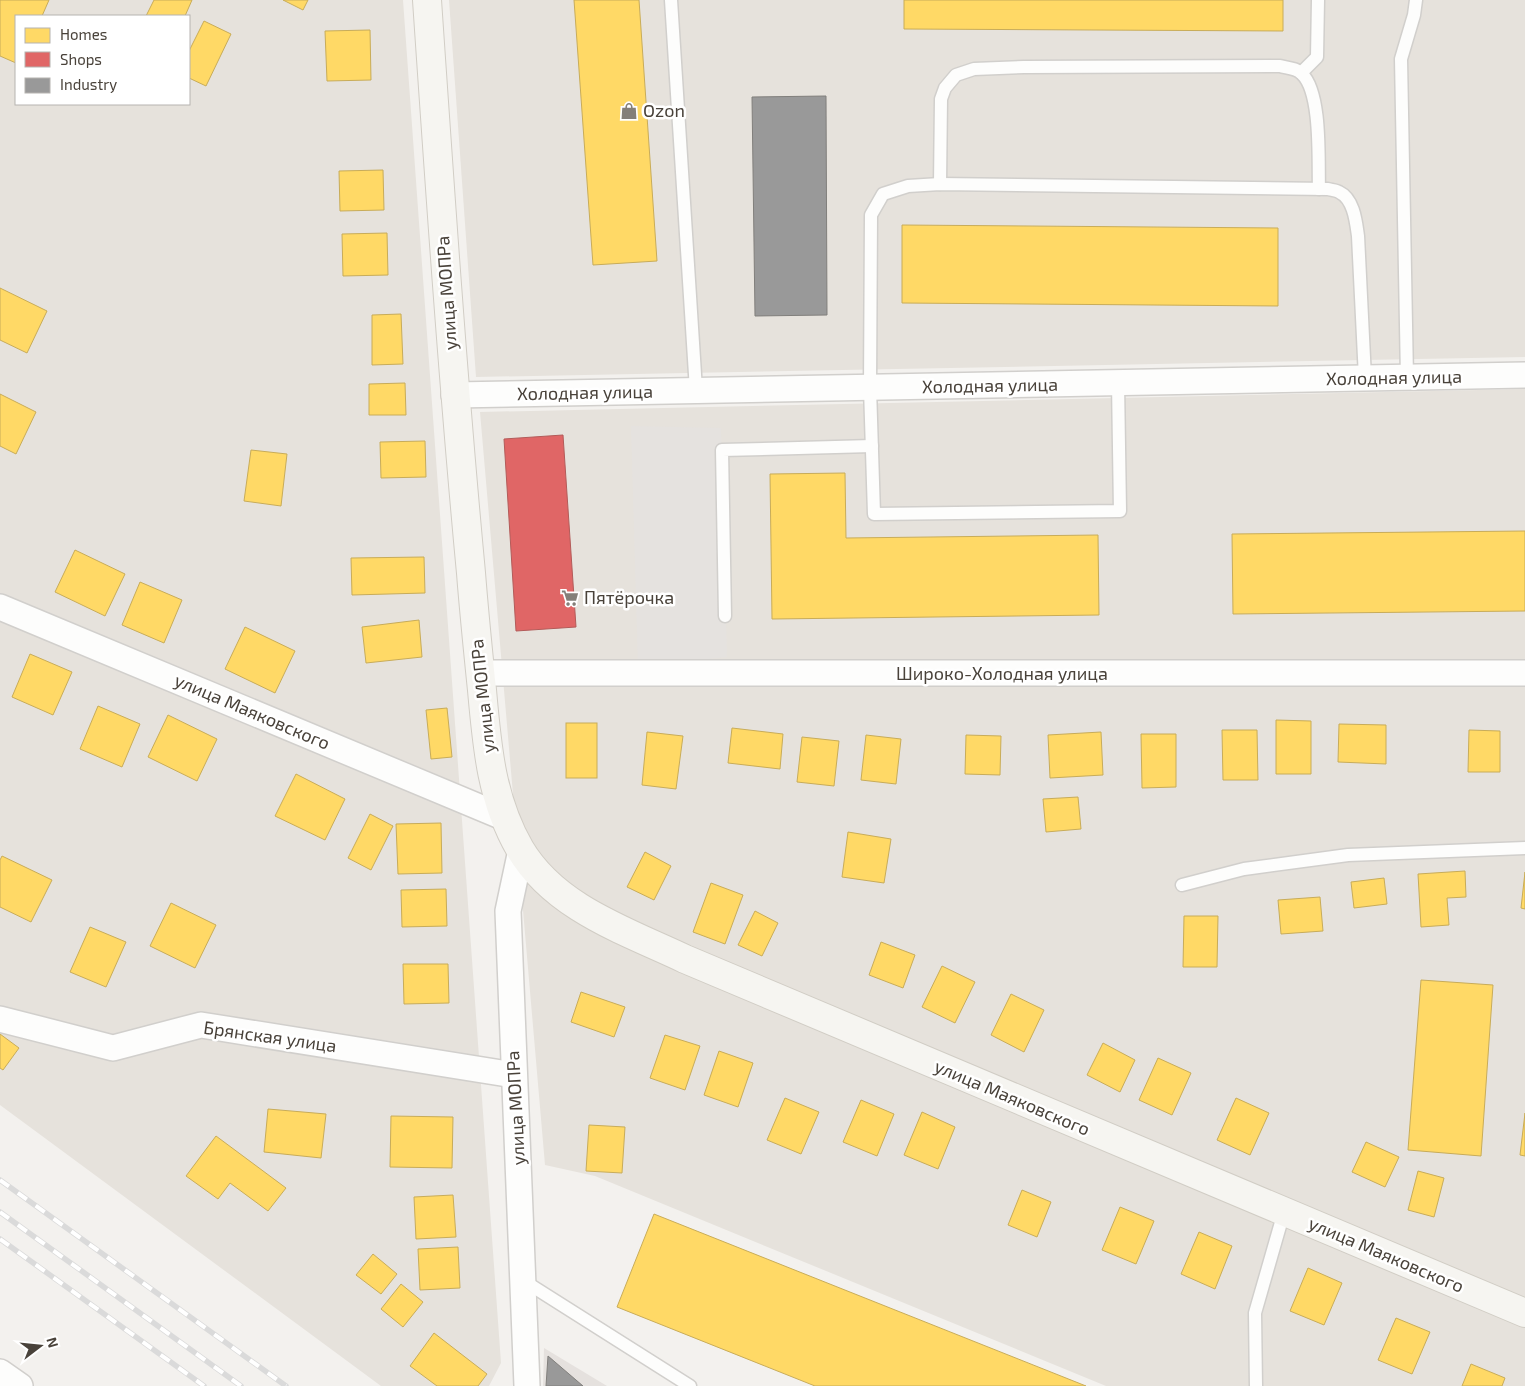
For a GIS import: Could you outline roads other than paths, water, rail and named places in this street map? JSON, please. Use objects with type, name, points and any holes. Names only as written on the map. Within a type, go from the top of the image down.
[{"type":"street","name":"улица МОПРа","points":[[427,0],[454,395],[488,757],[503,818],[521,850],[508,911],[527,1386]]},
{"type":"street","name":"Холодная улица","points":[[454,395],[1525,375]]},
{"type":"street","name":"улица Маяковского","points":[[0,607],[503,818]]},
{"type":"street","name":"Широко-Холодная улица","points":[[480,673],[1525,673]]},
{"type":"street","name":"улица Маяковского","points":[[521,850],[537,874],[563,896],[604,921],[694,963],[1525,1313]]},
{"type":"street","name":"Брянская улица","points":[[0,1019],[113,1048],[201,1025],[514,1075]]},
{"type":"street","points":[[0,1372],[20,1386]]},
{"type":"lane","points":[[671,0],[696,390]]},
{"type":"lane","points":[[1301,72],[1317,57],[1318,0]]},
{"type":"lane","points":[[1407,378],[1401,59],[1414,15],[1416,0]]},
{"type":"lane","points":[[940,184],[941,99],[945,88],[956,76],[974,68],[1280,66],[1301,72],[1308,81],[1315,100],[1319,189]]},
{"type":"lane","points":[[1118,383],[1120,511],[874,514],[870,388],[871,216],[883,194],[908,186],[940,184],[1328,189],[1341,192],[1350,203],[1355,217],[1358,236],[1365,378]]},
{"type":"lane","points":[[725,616],[722,450],[872,446]]},
{"type":"lane","points":[[1182,885],[1244,869],[1348,855],[1525,848]]},
{"type":"lane","points":[[1256,1386],[1256,1313],[1284,1212]]},
{"type":"lane","points":[[524,1282],[690,1386]]},
{"type":"railway","points":[[0,1180],[286,1386]]},
{"type":"railway","points":[[0,1212],[241,1386]]},
{"type":"railway","points":[[0,1239],[204,1386]]},
{"type":"place","name":"Ozon","points":[[629,111]]},
{"type":"place","name":"Пятёрочка","points":[[570,598]]}]
